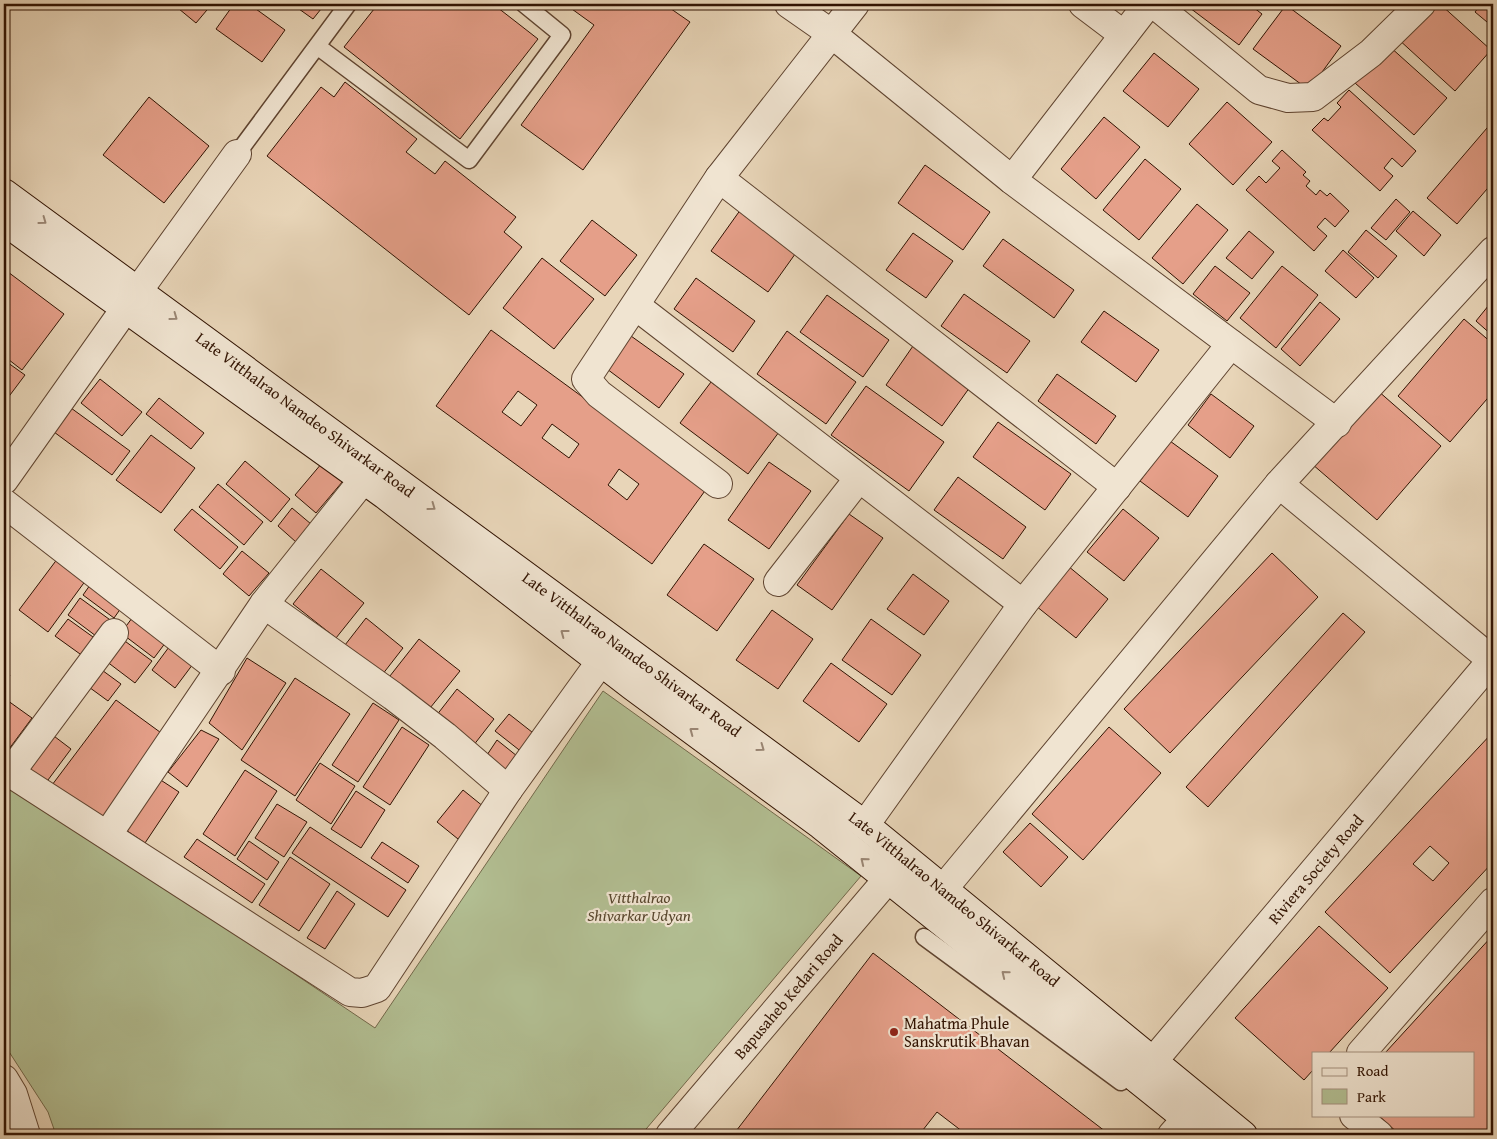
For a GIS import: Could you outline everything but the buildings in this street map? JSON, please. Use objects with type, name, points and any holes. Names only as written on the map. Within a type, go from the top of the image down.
[{"type":"street","points":[[789,4],[832,34],[1012,180],[1338,423]]},
{"type":"street","points":[[718,484],[599,394],[586,379],[636,306],[718,178],[855,4]]},
{"type":"street","points":[[1083,4],[1124,35]]},
{"type":"street","points":[[1012,180],[1148,4]]},
{"type":"street","points":[[1154,4],[1259,90],[1288,98],[1313,96],[1371,54],[1421,4]]},
{"type":"street","points":[[4,480],[237,154]]},
{"type":"street","points":[[718,178],[1117,486]]},
{"type":"street","name":"Late Vitthalrao Namdeo Shivarkar Road","points":[[4,193],[132,300],[363,480],[820,825],[887,879],[1146,1070],[1243,1135]]},
{"type":"street","name":"Late Vitthalrao Namdeo Shivarkar Road","points":[[4,222],[132,300],[865,825],[944,888],[1146,1070],[1159,1097],[1179,1127],[1207,1135]]},
{"type":"street","points":[[944,888],[1279,484],[1338,423],[1493,250]]},
{"type":"street","points":[[636,306],[1023,604]]},
{"type":"street","points":[[865,825],[1023,604],[1231,344]]},
{"type":"street","points":[[778,582],[859,478]]},
{"type":"street","points":[[108,834],[221,671],[264,604],[363,480]]},
{"type":"street","points":[[1279,484],[1493,660]]},
{"type":"street","points":[[4,503],[221,671]]},
{"type":"street","points":[[264,604],[415,713],[508,790]]},
{"type":"street","points":[[114,634],[7,771],[108,834],[350,992],[362,993],[377,988],[508,790],[601,661]]},
{"type":"street","name":"Riviera Society Road","points":[[1146,1070],[1493,660]]},
{"type":"street","name":"Bapusaheb Kedari Road","points":[[670,1135],[906,857]]},
{"type":"street","points":[[1363,1052],[1493,902]]},
{"type":"street","points":[[4,1079],[13,1094],[26,1135]]},
{"type":"street","points":[[1355,1116],[1378,1135]]},
{"type":"lane","points":[[237,154],[348,4]]},
{"type":"lane","points":[[317,46],[470,160],[562,34],[524,4]]},
{"type":"lane","points":[[924,937],[1150,1104],[1159,1097]]},
{"type":"green space","name":"Vitthalrao Shivarkar Udyan","points":[[603,691],[861,876],[641,1135],[56,1135],[48,1112],[4,1044],[4,782],[15,786],[375,1028]]},
{"type":"place","name":"Mahatma Phule Sanskrutik Bhavan","points":[[894,1032]]}]
